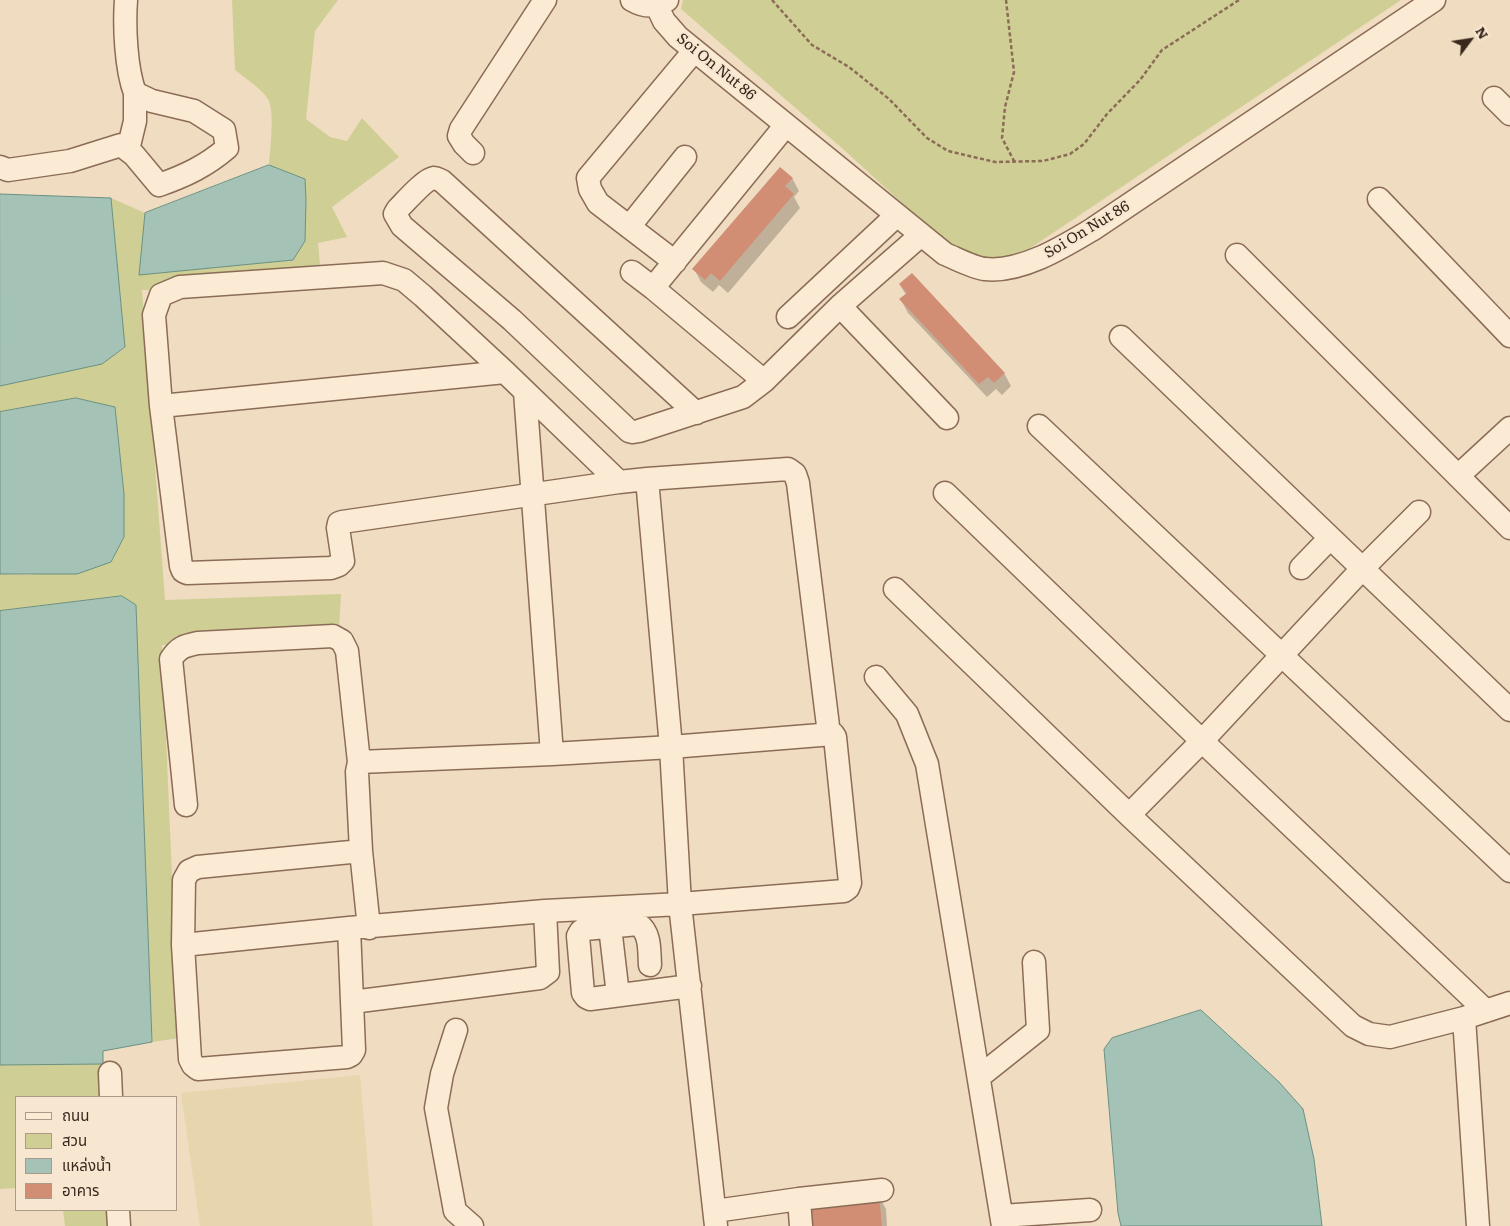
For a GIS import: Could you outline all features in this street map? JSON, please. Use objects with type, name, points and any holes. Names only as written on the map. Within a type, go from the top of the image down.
[{"type":"street","points":[[126,0],[124,22],[131,82],[135,93],[135,121],[128,150]]},
{"type":"street","points":[[473,153],[459,136],[460,129],[545,0]]},
{"type":"street","name":"Soi On Nut 86","points":[[632,0],[648,6],[662,3],[664,22],[694,51],[715,66],[945,254],[984,269],[1009,268],[1050,254],[1093,229],[1434,0]]},
{"type":"street","points":[[675,262],[598,204],[590,189],[588,178],[694,51]]},
{"type":"street","points":[[0,167],[8,170],[70,161],[121,145],[134,155],[159,185],[185,176],[215,158],[227,148],[224,130],[194,111],[152,102],[135,93]]},
{"type":"street","points":[[1494,98],[1510,114]]},
{"type":"street","points":[[653,288],[786,125]]},
{"type":"street","points":[[629,227],[685,157]]},
{"type":"street","points":[[696,413],[442,181],[433,178],[428,181],[398,209],[395,214],[402,226],[512,320],[629,431],[633,432],[639,432],[696,413],[744,397],[764,381],[840,306],[921,235]]},
{"type":"street","points":[[1379,199],[1507,327]]},
{"type":"street","points":[[788,316],[897,215]]},
{"type":"street","points":[[1237,255],[1510,528]]},
{"type":"street","points":[[632,272],[764,381]]},
{"type":"street","points":[[618,482],[505,372],[404,280],[383,273],[180,287],[161,295],[154,315],[161,406],[183,571],[187,573],[331,568],[339,565],[342,561],[338,528],[342,522],[647,478],[788,469],[795,474],[798,483],[830,734]]},
{"type":"street","points":[[840,306],[947,418]]},
{"type":"street","points":[[1121,337],[1510,710]]},
{"type":"street","points":[[161,406],[505,372]]},
{"type":"street","points":[[525,392],[552,754]]},
{"type":"street","points":[[1039,426],[1510,871]]},
{"type":"street","points":[[1458,476],[1510,428]]},
{"type":"street","points":[[647,478],[671,748],[680,904],[716,1219],[799,1199],[882,1190]]},
{"type":"street","points":[[945,493],[1486,1011]]},
{"type":"street","points":[[1129,815],[1202,741],[1362,568],[1420,512]]},
{"type":"street","points":[[1301,568],[1330,538]]},
{"type":"street","points":[[895,589],[1129,815],[1353,1026],[1369,1034],[1390,1037],[1464,1018],[1510,1003]]},
{"type":"street","points":[[186,805],[172,659],[177,650],[187,645],[198,643],[333,636],[342,641],[347,651],[358,762],[361,851],[359,928],[352,1002],[354,1050],[347,1057],[198,1069],[193,1065],[190,1058],[183,945],[184,880],[189,871],[198,867],[361,851]]},
{"type":"street","points":[[876,677],[907,714],[927,764],[1002,1221],[1090,1210]]},
{"type":"street","points":[[183,945],[546,911],[680,904],[844,891],[850,883],[835,737],[833,734],[671,748],[358,762]]},
{"type":"street","points":[[352,1002],[540,978],[548,972],[546,911]]},
{"type":"street","points":[[650,965],[648,938],[643,928],[638,924],[585,929],[578,936],[583,993],[590,999],[690,986]]},
{"type":"street","points":[[610,927],[618,995]]},
{"type":"street","points":[[979,1077],[1038,1030],[1034,962]]},
{"type":"street","points":[[1464,1018],[1478,1226]]},
{"type":"street","points":[[456,1030],[442,1074],[436,1108],[449,1219],[472,1226]]},
{"type":"street","points":[[110,1073],[111,1096]]},
{"type":"street","points":[[799,1199],[801,1226]]},
{"type":"street","points":[[118,1211],[119,1226]]},
{"type":"path","points":[[772,0],[812,45],[849,66],[889,99],[927,138],[948,151],[995,162],[1043,161],[1070,154],[1084,144],[1107,114],[1140,80],[1162,50],[1239,0]]},
{"type":"path","points":[[1006,0],[1014,72],[1005,107],[1002,138],[1014,161]]},
{"type":"shaded area","points":[[360,1075],[373,1226],[200,1226],[181,1093]]},
{"type":"green space","points":[[232,0],[338,0],[315,31],[306,119],[330,137],[347,141],[362,118],[399,157],[332,207],[347,237],[318,243],[322,288],[142,290],[165,600],[341,594],[338,645],[162,645],[179,1038],[152,1042],[136,605],[122,596],[0,611],[0,574],[29,575],[111,562],[124,537],[124,494],[115,407],[76,398],[0,412],[0,386],[101,364],[125,348],[111,198],[145,213],[139,275],[305,179],[269,165],[272,130],[270,104],[268,99],[253,83],[235,70]]},
{"type":"green space","points":[[683,0],[1401,0],[1029,249],[987,264],[950,247],[843,149],[681,9]]},
{"type":"green space","points":[[103,1064],[104,1096],[15,1096],[15,1188],[0,1189],[0,1065]]},
{"type":"green space","points":[[63,1211],[107,1211],[108,1226],[65,1226]]},
{"type":"water","points":[[269,165],[305,179],[305,241],[293,260],[139,275],[145,213]]},
{"type":"water","points":[[0,194],[111,198],[125,347],[102,364],[0,386]]},
{"type":"water","points":[[76,398],[115,407],[124,494],[124,537],[111,562],[77,574],[0,574],[0,412]]},
{"type":"water","points":[[122,596],[136,605],[152,1042],[103,1051],[103,1064],[0,1065],[0,611]]},
{"type":"water","points":[[1201,1010],[1279,1082],[1303,1109],[1314,1159],[1322,1226],[1121,1226],[1118,1213],[1104,1049],[1112,1038]]},
{"type":"building","points":[[780,167],[793,178],[785,186],[794,194],[720,281],[711,273],[705,280],[692,269]]},
{"type":"building","points":[[912,273],[1005,373],[994,383],[988,377],[979,384],[899,299],[907,293],[899,284]]},
{"type":"building","points":[[879,1194],[882,1226],[807,1226],[805,1201]]}]
